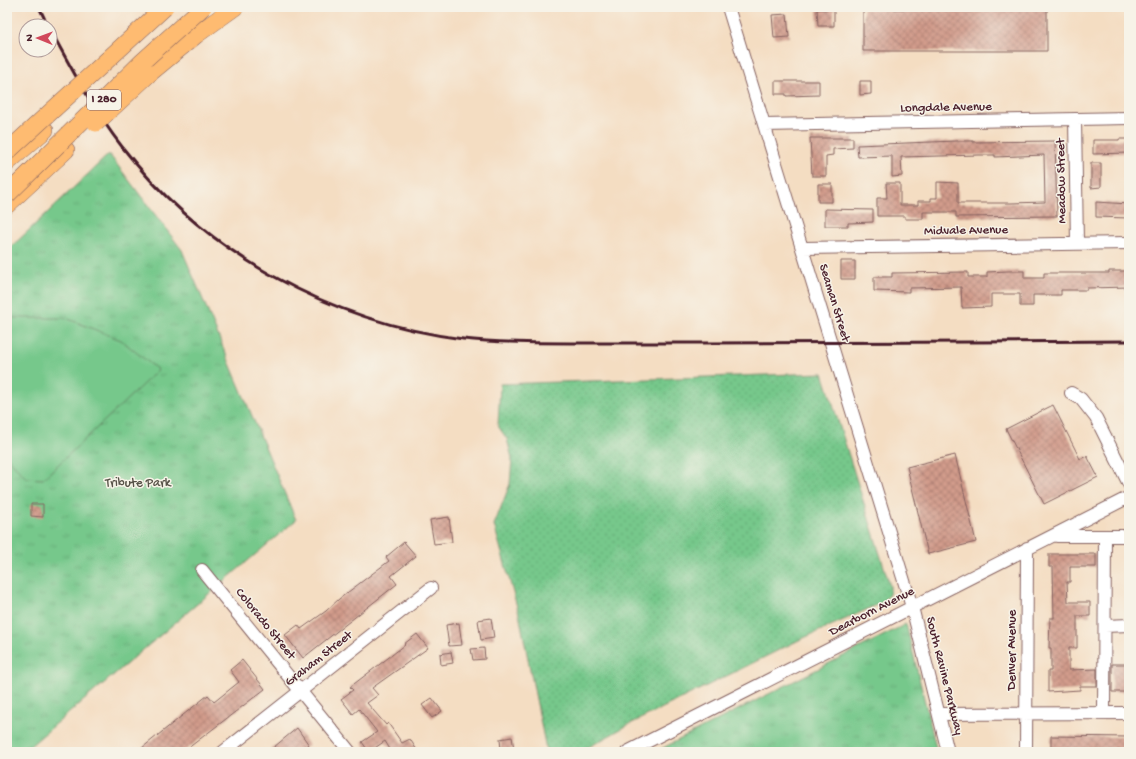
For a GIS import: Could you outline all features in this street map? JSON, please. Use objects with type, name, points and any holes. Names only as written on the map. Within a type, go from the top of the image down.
[{"type":"highway","points":[[7,163],[45,130],[108,67],[164,7]]},
{"type":"highway","name":"I 280","points":[[7,152],[164,7]]},
{"type":"highway","name":"I 280","points":[[7,195],[142,62],[203,7]]},
{"type":"highway","points":[[7,205],[150,74],[196,35],[235,7]]},
{"type":"street","name":"Seaman Street","points":[[728,7],[912,607]]},
{"type":"street","name":"Longdale Avenue","points":[[764,126],[1129,118]]},
{"type":"street","name":"Meadow Street","points":[[1075,120],[1077,243]]},
{"type":"street","name":"Midvale Avenue","points":[[803,248],[1129,243]]},
{"type":"street","points":[[1071,393],[1081,399],[1096,418],[1126,468],[1129,484]]},
{"type":"street","name":"Dearborn Avenue","points":[[628,752],[1129,497]]},
{"type":"street","points":[[1054,536],[1129,536]]},
{"type":"street","points":[[1104,713],[1105,536]]},
{"type":"street","name":"Denver Avenue","points":[[1026,752],[1027,548]]},
{"type":"street","name":"Colorado Street","points":[[202,570],[350,752]]},
{"type":"street","name":"Graham Street","points":[[224,752],[431,588]]},
{"type":"street","name":"South Ravine Parkway","points":[[912,607],[948,752]]},
{"type":"street","points":[[1105,626],[1129,626]]},
{"type":"street","points":[[939,714],[1129,713]]},
{"type":"green space","name":"Tribute Park","points":[[109,154],[182,250],[296,520],[23,752],[7,752],[7,251]]},
{"type":"green space","points":[[7,318],[66,318],[121,340],[158,370],[43,479],[26,478],[7,457]]},
{"type":"green space","points":[[823,373],[890,586],[888,596],[879,604],[797,641],[628,725],[580,752],[545,752],[546,749],[519,614],[494,525],[510,484],[512,458],[507,439],[498,426],[500,384]]},
{"type":"green space","points":[[906,624],[937,752],[655,752]]},
{"type":"building","points":[[817,9],[834,9],[834,26],[818,26]]},
{"type":"building","points":[[863,9],[1047,9],[1047,51],[863,51]]},
{"type":"building","points":[[787,14],[789,37],[774,38],[772,15]]},
{"type":"building","points":[[775,81],[819,81],[819,95],[786,96],[786,94],[775,94]]},
{"type":"building","points":[[860,81],[871,81],[871,94],[860,95]]},
{"type":"building","points":[[810,138],[853,138],[853,148],[833,149],[833,155],[826,156],[826,176],[812,176]]},
{"type":"building","points":[[1129,139],[1129,153],[1093,154],[1093,140]]},
{"type":"building","points":[[956,141],[1055,141],[1057,216],[956,217],[956,212],[923,212],[923,219],[905,219],[905,216],[877,216],[877,198],[887,198],[886,183],[900,183],[900,205],[918,205],[918,201],[931,201],[931,198],[937,198],[937,182],[958,183],[958,203],[1045,202],[1044,155],[995,157],[995,155],[979,155],[901,157],[902,176],[892,177],[892,156],[858,157],[857,145]]},
{"type":"building","points":[[1091,163],[1101,163],[1101,187],[1091,188]]},
{"type":"building","points":[[818,184],[832,184],[832,202],[818,202]]},
{"type":"building","points":[[1096,202],[1129,204],[1129,218],[1096,217]]},
{"type":"building","points":[[825,209],[873,210],[873,222],[848,223],[848,226],[825,226]]},
{"type":"building","points":[[841,261],[855,261],[855,279],[841,279]]},
{"type":"building","points":[[1024,271],[1024,278],[1044,278],[1044,273],[1109,273],[1109,271],[1129,271],[1129,287],[1061,290],[1061,295],[1033,295],[1033,306],[1020,306],[1020,294],[991,294],[991,307],[962,308],[961,287],[909,288],[909,292],[874,291],[874,277],[892,277],[892,273],[968,272],[968,277],[987,277],[987,272]]},
{"type":"building","points":[[1053,405],[1080,459],[1087,456],[1098,477],[1044,504],[1006,429]]},
{"type":"building","points":[[955,455],[976,542],[928,554],[907,467]]},
{"type":"building","points":[[31,504],[43,504],[43,517],[31,516]]},
{"type":"building","points":[[449,517],[452,542],[434,544],[430,520]]},
{"type":"building","points":[[404,542],[416,556],[391,576],[397,584],[303,658],[285,635],[298,625],[301,629],[326,611],[339,599],[389,561],[386,557]]},
{"type":"building","points":[[1049,554],[1096,554],[1096,567],[1070,567],[1070,582],[1067,582],[1068,602],[1090,602],[1090,616],[1077,616],[1077,648],[1069,648],[1069,670],[1097,669],[1097,686],[1080,686],[1080,690],[1048,692],[1048,671],[1051,671],[1051,648],[1049,648],[1050,618],[1054,618],[1053,567],[1049,567]]},
{"type":"building","points":[[491,618],[494,638],[481,640],[478,620]]},
{"type":"building","points":[[459,623],[462,645],[449,646],[446,625]]},
{"type":"building","points":[[417,634],[428,648],[372,688],[378,695],[367,703],[386,725],[388,723],[402,743],[410,739],[418,752],[389,752],[391,751],[385,741],[369,752],[362,742],[377,732],[359,709],[353,714],[341,699],[353,690],[350,687]]},
{"type":"building","points":[[484,648],[485,659],[473,660],[471,649]]},
{"type":"building","points":[[451,652],[453,663],[441,665],[440,654]]},
{"type":"building","points":[[242,660],[265,689],[183,752],[137,752],[208,695],[214,702],[239,682],[230,670]]},
{"type":"building","points":[[1112,664],[1129,664],[1129,692],[1112,692]]},
{"type":"building","points":[[432,698],[442,711],[432,718],[422,705]]},
{"type":"building","points":[[297,728],[309,745],[300,752],[268,752]]},
{"type":"building","points":[[1051,736],[1129,737],[1129,752],[1051,752]]},
{"type":"building","points":[[512,737],[514,749],[501,750],[500,739]]},
{"type":"railway","points":[[39,7],[44,18]]},
{"type":"railway","points":[[58,44],[84,90],[112,134],[156,186],[192,220],[232,250],[274,276],[319,299],[365,317],[414,330],[463,339],[517,342],[811,343],[1129,341]]}]
